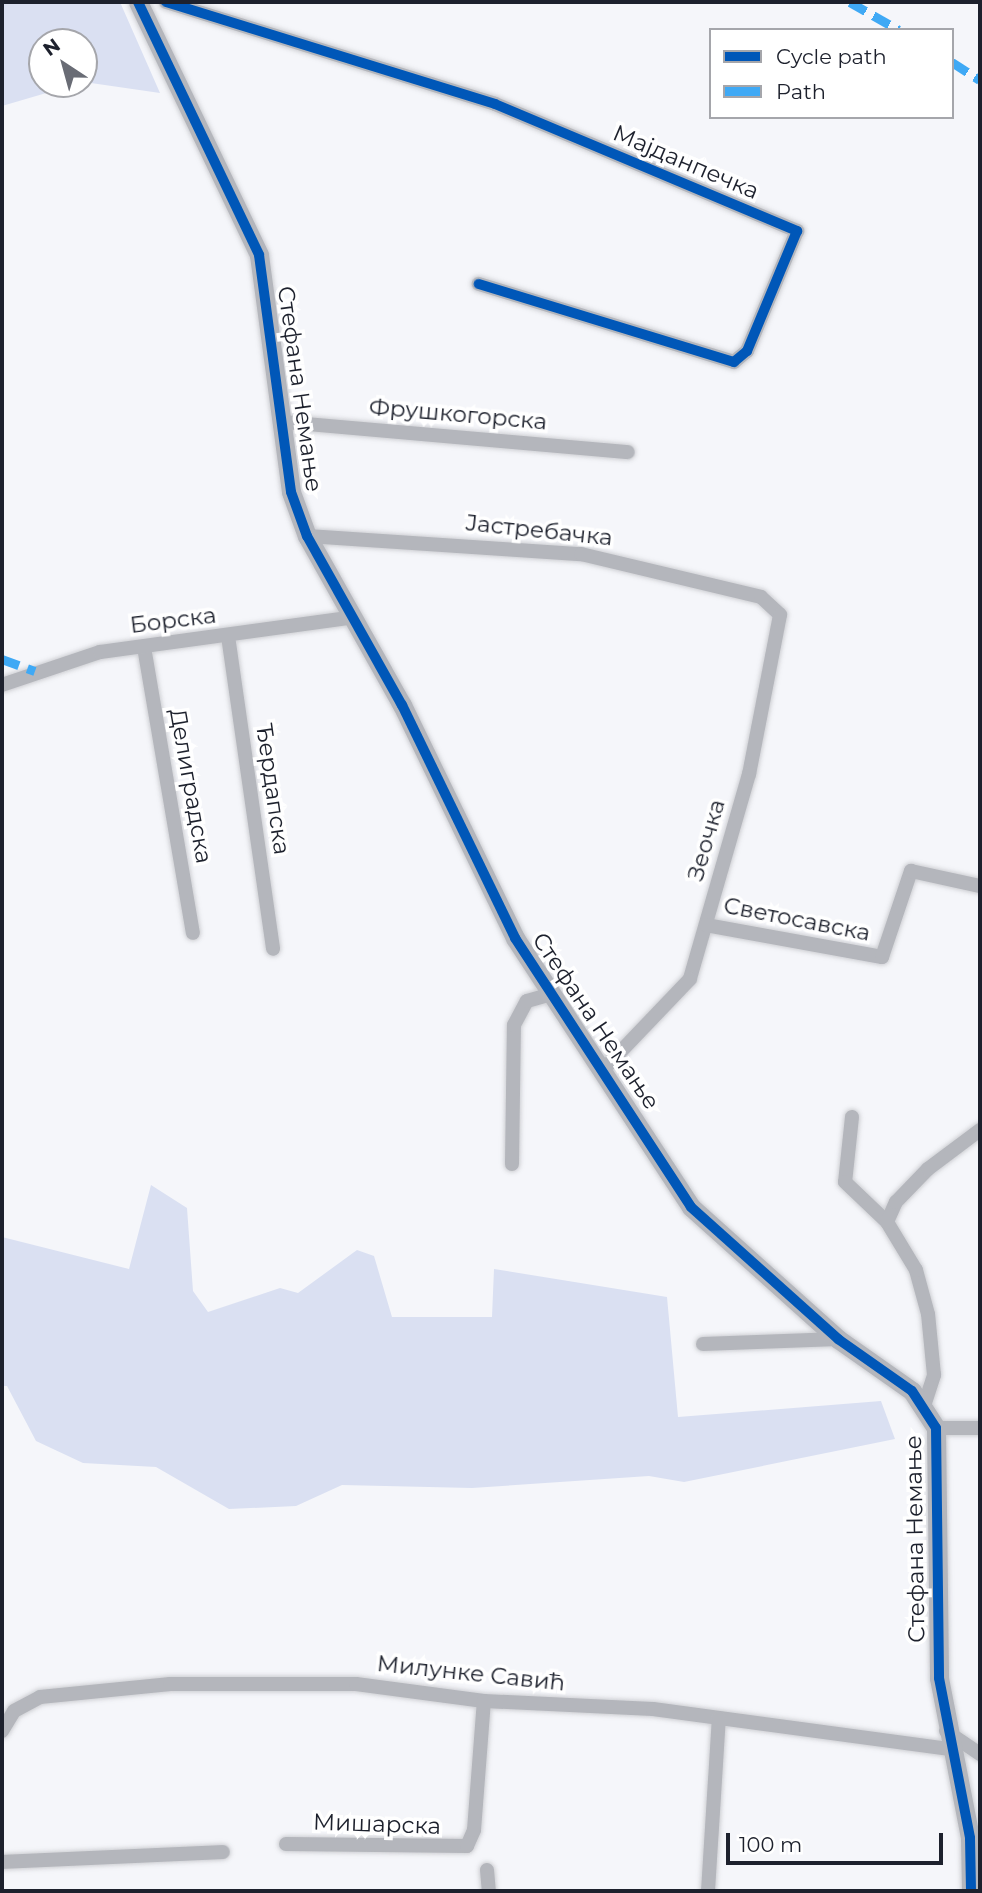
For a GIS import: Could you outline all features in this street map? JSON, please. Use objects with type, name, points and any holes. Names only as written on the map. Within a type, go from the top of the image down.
[{"type":"street","name":"Стефана Немање","points":[[138,2],[258,254],[284,422],[291,492],[307,536],[354,617],[548,995],[603,1070],[714,1234],[838,1339],[886,1368],[924,1406],[936,1428],[946,1740],[975,1840],[971,1891]]},
{"type":"street","name":"Мајданпечка","points":[[166,2],[495,104],[797,231],[747,351],[734,362],[478,284]]},
{"type":"street","name":"Фрушкогорска","points":[[284,422],[628,452]]},
{"type":"street","name":"Јастребачка","points":[[307,536],[581,554],[761,597]]},
{"type":"street","name":"Зеочка","points":[[603,1070],[682,990],[706,925],[781,632],[780,615],[761,597]]},
{"type":"street","name":"Борска","points":[[2,685],[45,667],[144,647],[354,617]]},
{"type":"street","name":"Ђердапска","points":[[228,636],[273,949]]},
{"type":"street","name":"Делиградска","points":[[144,647],[193,933]]},
{"type":"street","name":"Светосавска","points":[[706,925],[882,957],[911,870],[980,886]]},
{"type":"street","points":[[512,1164],[514,1025],[527,1001],[548,995]]},
{"type":"street","points":[[852,1117],[845,1182],[887,1222],[916,1270],[928,1314],[934,1382],[924,1406]]},
{"type":"street","points":[[887,1222],[896,1202],[928,1169],[980,1130]]},
{"type":"street","points":[[703,1344],[838,1339]]},
{"type":"street","points":[[936,1428],[980,1428]]},
{"type":"street","name":"Милунке Савић","points":[[2,1731],[8,1710],[40,1697],[214,1682],[356,1685],[484,1701],[618,1706],[946,1740]]},
{"type":"street","name":"Мишарска","points":[[286,1844],[467,1846],[474,1830],[484,1701]]},
{"type":"street","points":[[708,1891],[719,1718]]},
{"type":"street","points":[[946,1740],[980,1754]]},
{"type":"street","points":[[2,1862],[223,1853]]},
{"type":"street","points":[[487,1870],[489,1891]]},
{"type":"shaded area","points":[[2,2],[120,2],[160,93],[98,84],[98,28],[28,28],[29,98],[2,106]]},
{"type":"shaded area","points":[[151,1185],[187,1208],[193,1291],[208,1312],[280,1288],[298,1293],[357,1250],[374,1256],[392,1317],[492,1317],[494,1269],[667,1297],[678,1417],[881,1401],[895,1439],[684,1482],[649,1476],[472,1488],[342,1485],[296,1506],[229,1509],[156,1467],[83,1463],[36,1441],[7,1386],[2,1386],[2,1237],[129,1269]]},
{"type":"marked path","points":[[850,2],[896,28]]},
{"type":"marked path","points":[[954,63],[980,80]]},
{"type":"marked path","points":[[2,659],[35,671]]},
{"type":"cycle path","points":[[138,2],[259,255],[291,492],[307,536],[402,705],[515,938],[691,1207],[838,1339],[912,1391],[936,1428],[939,1678],[970,1838],[971,1891]]},
{"type":"cycle path","points":[[166,2],[495,104],[797,231],[747,351],[734,362],[479,284]]}]
